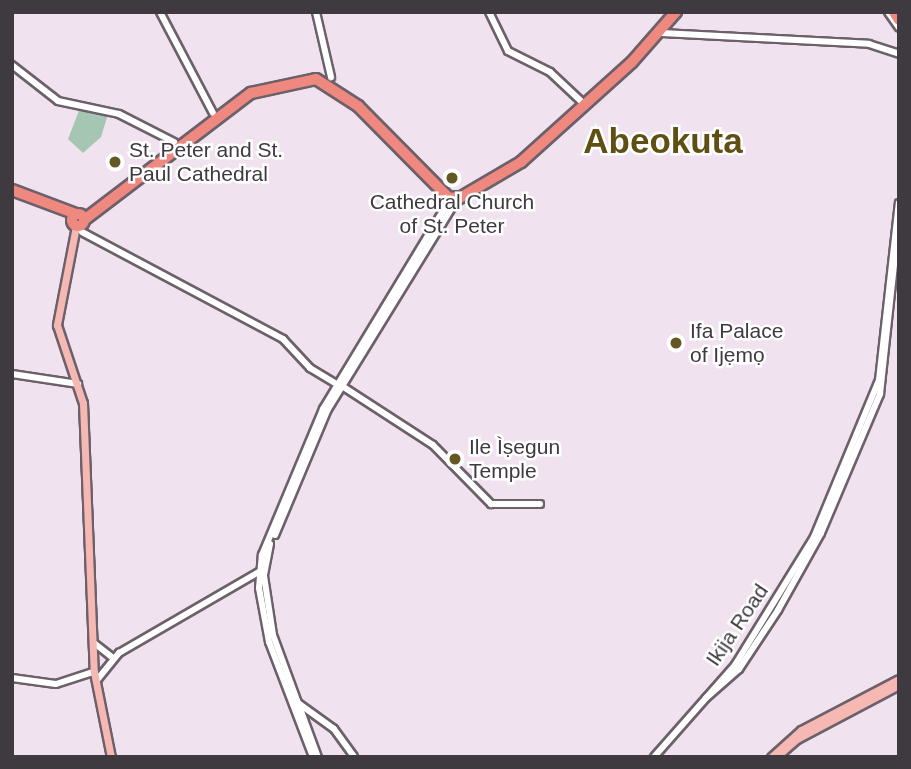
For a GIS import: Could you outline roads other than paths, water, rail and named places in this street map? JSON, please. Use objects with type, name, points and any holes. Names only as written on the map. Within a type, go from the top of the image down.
[{"type":"highway","points":[[894,12],[899,20]]},
{"type":"highway","points":[[454,197],[513,163],[672,16]]},
{"type":"highway","points":[[454,197],[520,162],[662,33],[672,16]]},
{"type":"highway","points":[[78,222],[174,142],[263,83],[329,76],[454,197]]},
{"type":"highway","points":[[78,222],[259,89],[320,79],[360,105]]},
{"type":"highway","points":[[12,192],[78,222]]},
{"type":"main road","points":[[78,222],[56,315],[78,384],[95,676],[113,757]]},
{"type":"main road","points":[[78,222],[60,315],[86,403],[95,676]]},
{"type":"main road","points":[[774,757],[801,730],[899,679]]},
{"type":"main road","points":[[774,757],[797,739],[899,684]]},
{"type":"street","points":[[160,12],[213,114]]},
{"type":"street","points":[[315,12],[329,76]]},
{"type":"street","points":[[489,12],[508,51],[550,72],[581,102]]},
{"type":"street","points":[[888,12],[899,28]]},
{"type":"street","points":[[672,16],[681,32]]},
{"type":"street","points":[[662,33],[869,44],[899,54]]},
{"type":"street","points":[[12,65],[58,101],[119,114],[174,142]]},
{"type":"street","points":[[265,605],[268,550],[339,385],[454,197]]},
{"type":"street","name":"Ikija Road","points":[[695,704],[735,666],[809,546],[876,391],[899,203]]},
{"type":"street","name":"Ikija Road","points":[[695,704],[733,676],[778,610],[821,533],[880,394],[899,220]]},
{"type":"street","points":[[78,222],[281,338],[339,385],[433,445],[486,500],[499,507],[540,505]]},
{"type":"street","points":[[12,374],[78,384]]},
{"type":"street","points":[[315,757],[286,681],[267,615],[259,572],[339,385]]},
{"type":"street","points":[[12,678],[56,684],[95,676],[113,657],[259,572]]},
{"type":"street","points":[[94,643],[113,657]]},
{"type":"street","points":[[286,681],[298,702],[315,757]]},
{"type":"street","points":[[298,702],[334,729],[354,757]]},
{"type":"street","points":[[654,757],[695,704]]},
{"type":"place","name":"St. Peter and St. Paul Cathedral","points":[[115,162]]},
{"type":"place","name":"Cathedral Church of St. Peter","points":[[452,178]]},
{"type":"place","name":"Ifa Palace of Ijẹmọ","points":[[676,343]]},
{"type":"place","name":"Ile Ìṣegun Temple","points":[[455,459]]},
{"type":"district","name":"Abeokuta","points":[[663,141]]}]
